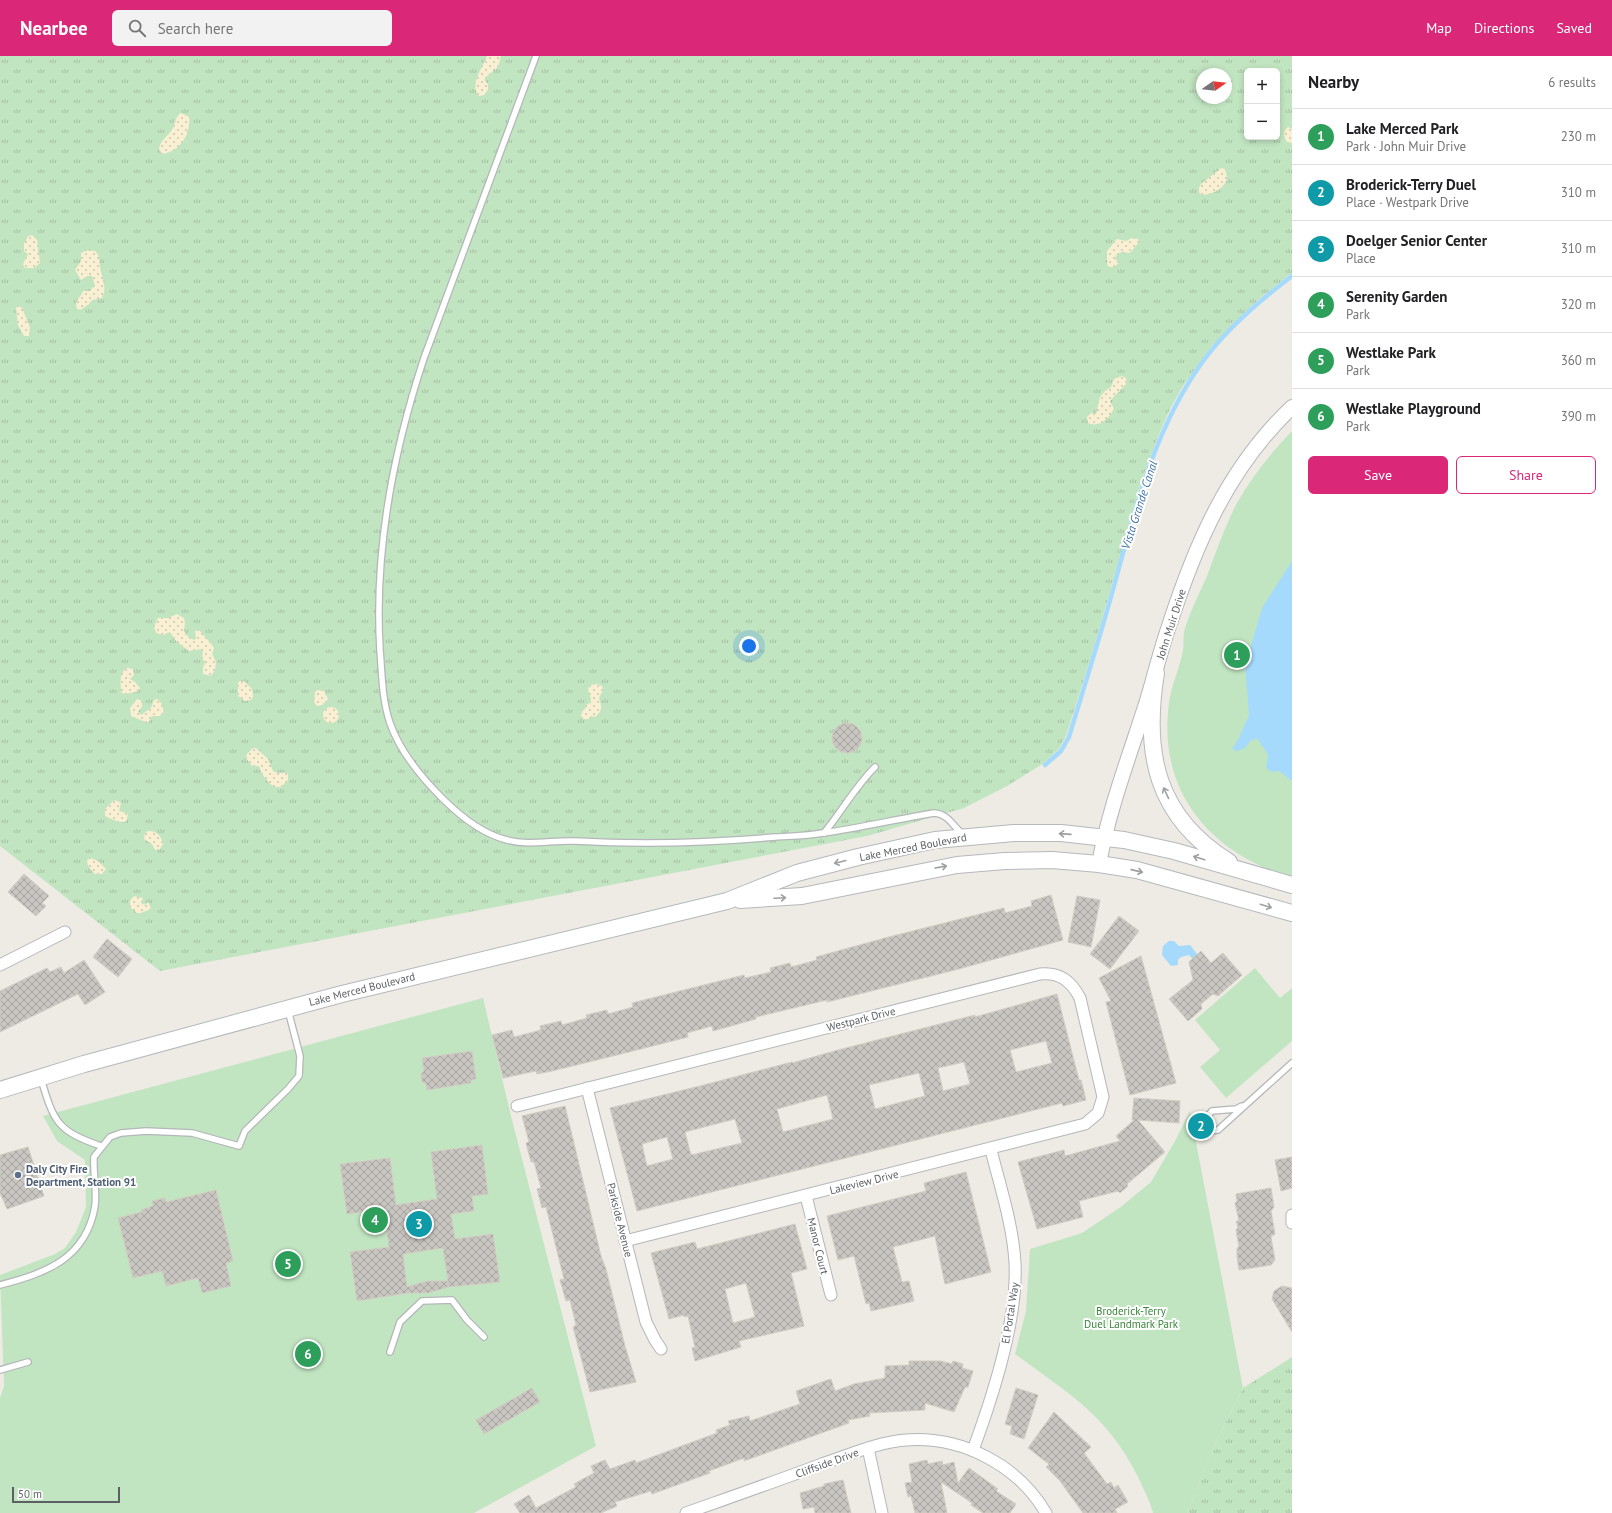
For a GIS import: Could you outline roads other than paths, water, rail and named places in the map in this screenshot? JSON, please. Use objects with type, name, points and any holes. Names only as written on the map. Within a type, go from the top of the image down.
[{"type":"main road","points":[[1156,673],[1152,697],[1151,729],[1155,760],[1165,792],[1180,819],[1195,837],[1216,854],[1249,874]]},
{"type":"main road","name":"Lake Merced Boulevard","points":[[0,1090],[40,1077],[288,1008],[727,901],[782,878],[812,869],[912,845],[967,836],[1029,832],[1104,837],[1174,851],[1292,886]]},
{"type":"main road","name":"Lake Merced Boulevard","points":[[727,901],[802,896],[933,869],[973,863],[1036,860],[1099,864],[1175,880],[1292,913]]},
{"type":"street","name":"John Muir Drive","points":[[1099,864],[1104,837],[1156,673],[1176,604],[1202,540],[1222,497],[1248,456],[1263,437],[1292,407]]},
{"type":"street","points":[[0,965],[65,932]]},
{"type":"street","name":"Westpark Drive","points":[[517,1106],[1048,973],[1063,977],[1071,984],[1080,998],[1102,1088],[1103,1097],[1098,1113]]},
{"type":"street","name":"Parkside Avenue","points":[[587,1088],[646,1322],[661,1349]]},
{"type":"street","name":"Lakeview Drive","points":[[626,1242],[1078,1128],[1089,1122],[1098,1113]]},
{"type":"street","name":"El Portal Way","points":[[973,1450],[1003,1351],[1013,1304],[1015,1283],[1013,1242],[991,1150]]},
{"type":"street","name":"Manor Court","points":[[806,1196],[830,1295]]},
{"type":"street","points":[[1292,1215],[1292,1223]]},
{"type":"street","name":"Cliffside Drive","points":[[686,1513],[709,1509],[868,1448],[900,1440],[921,1439],[973,1450],[997,1463],[1017,1477],[1031,1491],[1046,1513]]},
{"type":"street","points":[[868,1448],[882,1513]]},
{"type":"lane","points":[[536,56],[412,392],[398,450],[382,542],[378,591],[382,675],[390,722],[409,760],[437,793],[457,813],[472,824],[506,840],[525,843],[570,841],[613,843],[729,841],[824,833],[934,813],[947,817],[957,829],[967,836]]},
{"type":"lane","points":[[824,833],[840,814],[852,793],[875,767]]},
{"type":"lane","points":[[0,1286],[38,1274],[58,1264],[71,1254],[88,1230],[95,1206],[94,1157],[101,1146],[110,1137],[146,1130],[192,1133],[239,1146],[245,1131],[288,1089],[299,1076],[300,1056],[288,1008]]},
{"type":"lane","points":[[1242,1106],[1236,1109],[1212,1111],[1204,1120],[1203,1125],[1210,1131],[1214,1132],[1292,1063]]},
{"type":"lane","points":[[40,1077],[50,1110],[61,1127],[78,1138],[101,1146]]},
{"type":"lane","points":[[390,1352],[400,1322],[422,1301],[452,1300],[467,1320],[484,1337]]},
{"type":"lane","points":[[0,1370],[28,1362]]},
{"type":"water","points":[[1292,561],[1292,781],[1279,771],[1272,772],[1266,768],[1268,755],[1258,739],[1251,740],[1245,748],[1237,751],[1232,749],[1239,738],[1249,715],[1245,666],[1262,608]]},
{"type":"water","points":[[1169,941],[1174,941],[1179,946],[1190,945],[1202,960],[1197,964],[1189,955],[1181,957],[1178,960],[1178,965],[1171,966],[1162,955],[1163,946]]},
{"type":"waterway","name":"Vista Grande Canal","points":[[1045,765],[1061,751],[1069,737],[1138,499],[1158,443],[1171,416],[1185,389],[1210,351],[1255,306],[1292,276]]},
{"type":"place","name":"Lake Merced Park","points":[[1237,655]]},
{"type":"place","name":"Broderick-Terry Duel","points":[[1201,1126]]},
{"type":"place","name":"Daly City Fire Department, Station 91","points":[[18,1175]]},
{"type":"place","name":"Serenity Garden","points":[[375,1220]]},
{"type":"place","name":"Doelger Senior Center","points":[[419,1224]]},
{"type":"place","name":"Westlake Park","points":[[288,1264]]},
{"type":"place","name":"Westlake Playground","points":[[308,1354]]},
{"type":"park label","name":"Broderick-Terry Duel Landmark Park","points":[[1131,1317]]}]
